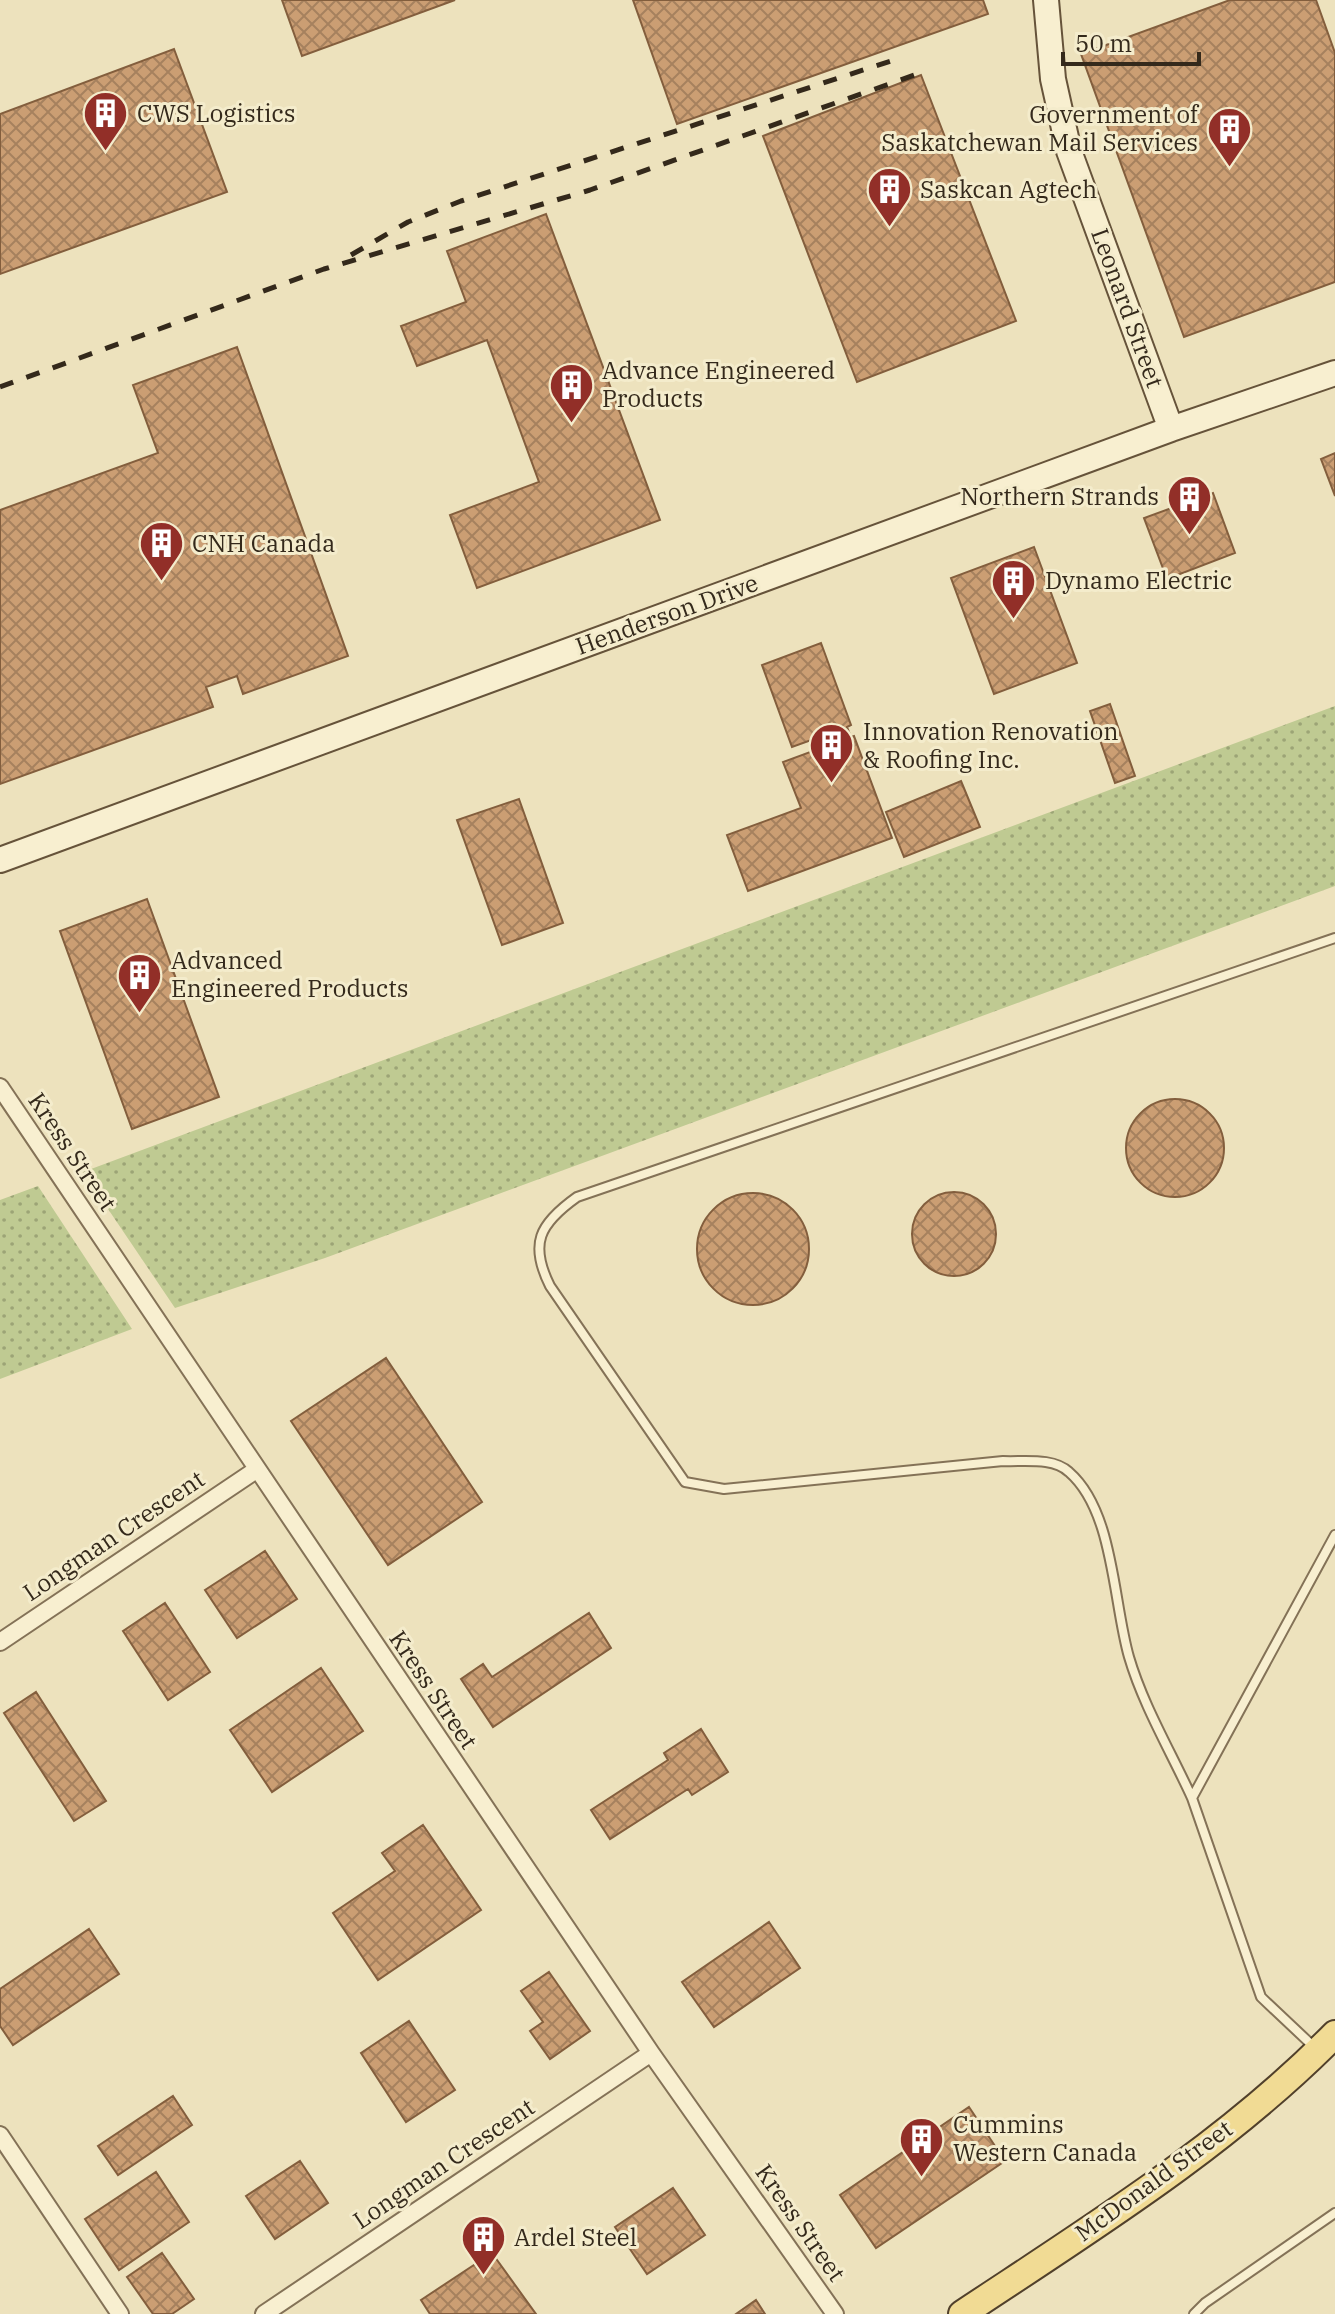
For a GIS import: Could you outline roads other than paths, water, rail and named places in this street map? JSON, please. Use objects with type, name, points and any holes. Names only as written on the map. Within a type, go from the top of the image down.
[{"type":"main road","name":"McDonald Street","points":[[962,2314],[1109,2216],[1216,2139],[1326,2042]]},
{"type":"street","name":"Leonard Street","points":[[1046,0],[1053,79],[1069,151],[1171,429]]},
{"type":"street","name":"Henderson Drive","points":[[0,860],[1171,429],[1335,373]]},
{"type":"street","name":"Kress Street","points":[[0,1087],[651,2053],[835,2314]]},
{"type":"street","name":"Longman Crescent","points":[[0,1642],[256,1470]]},
{"type":"street","name":"Longman Crescent","points":[[264,2314],[651,2053]]},
{"type":"street","points":[[0,2135],[120,2314]]},
{"type":"lane","points":[[1326,2042],[1261,1997],[1192,1798],[1130,1659],[1101,1528],[1084,1490],[1067,1470],[1049,1462],[1003,1461],[724,1489],[685,1482],[550,1286],[539,1263],[537,1248],[555,1213],[577,1197],[1335,938]]},
{"type":"lane","points":[[1192,1798],[1335,1535]]},
{"type":"lane","points":[[1194,2314],[1335,2213]]},
{"type":"railway","points":[[351,255],[408,222],[461,201],[903,57]]},
{"type":"railway","points":[[0,387],[324,269],[590,190],[923,72]]},
{"type":"place","name":"CWS Logistics","points":[[106,153]]},
{"type":"place","name":"Government of Saskatchewan Mail Services","points":[[1229,168]]},
{"type":"place","name":"Saskcan Agtech","points":[[889,229]]},
{"type":"place","name":"Advance Engineered Products","points":[[571,424]]},
{"type":"place","name":"Northern Strands","points":[[1190,536]]},
{"type":"place","name":"CNH Canada","points":[[161,583]]},
{"type":"place","name":"Dynamo Electric","points":[[1014,620]]},
{"type":"place","name":"Innovation Renovation & Roofing Inc.","points":[[832,785]]},
{"type":"place","name":"Advanced Engineered Products","points":[[140,1014]]},
{"type":"place","name":"Cummins Western Canada","points":[[922,2178]]},
{"type":"place","name":"Ardel Steel","points":[[483,2277]]}]
